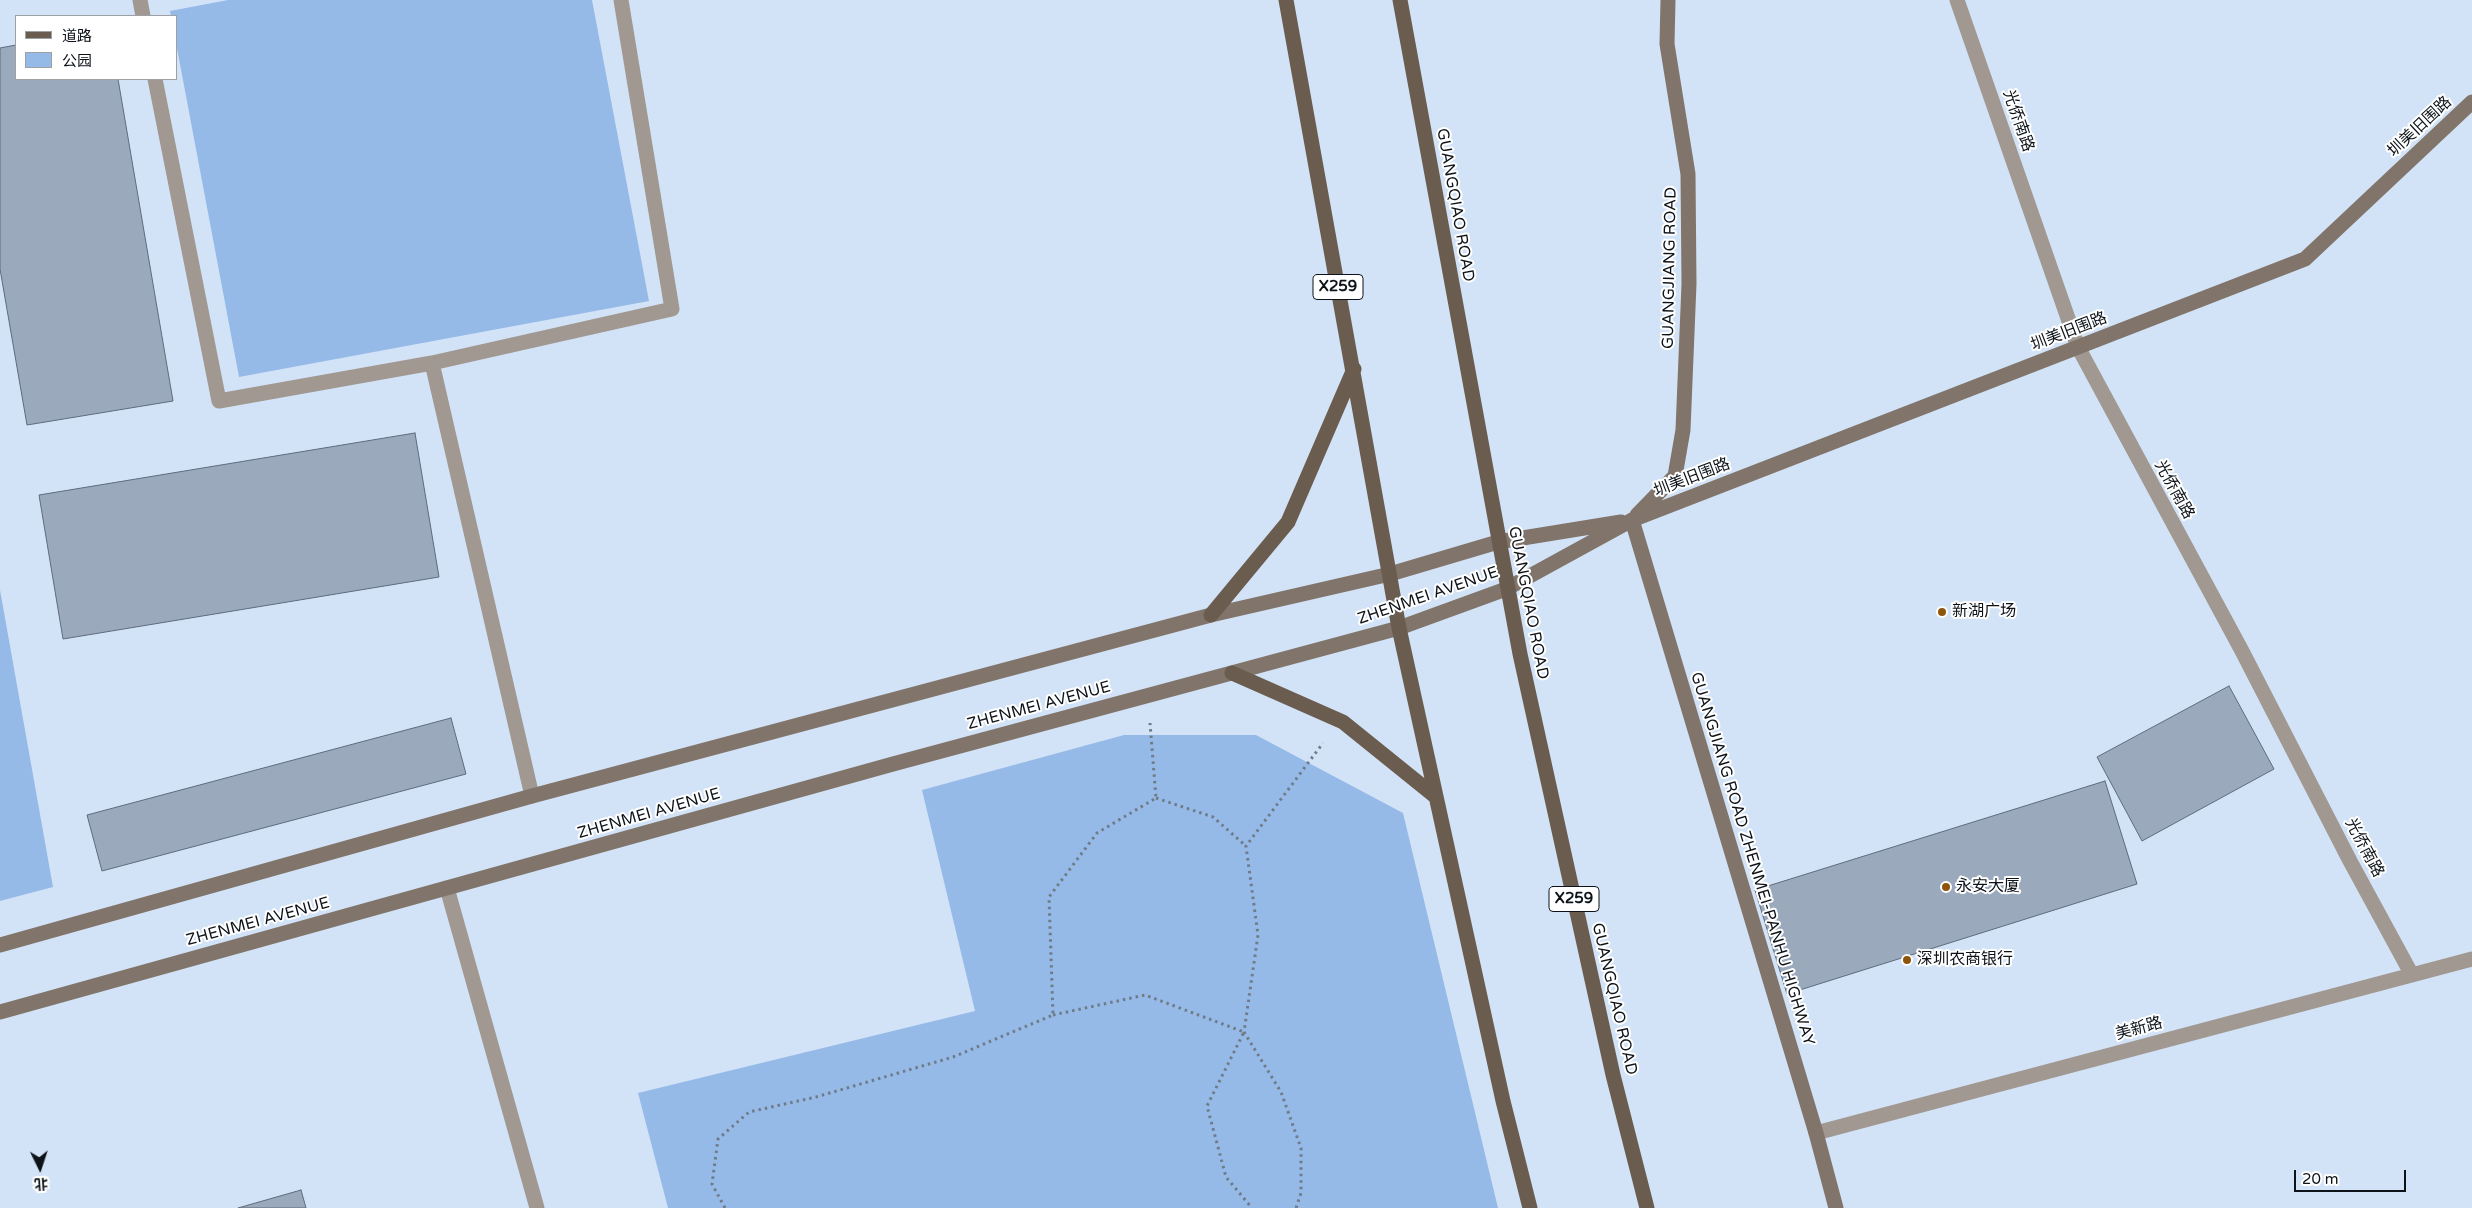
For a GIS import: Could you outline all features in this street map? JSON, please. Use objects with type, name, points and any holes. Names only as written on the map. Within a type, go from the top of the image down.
[{"type":"main road","name":"X259","points":[[1286,0],[1354,369],[1399,628],[1503,1101],[1530,1208]]},
{"type":"main road","name":"GUANGQIAO ROAD","points":[[1400,0],[1506,589],[1613,1075],[1647,1208]]},
{"type":"main road","name":"GUANGJIANG ROAD","points":[[1632,520],[1675,476],[1683,430],[1689,284],[1688,174],[1666,44],[1668,0]]},
{"type":"main road","name":"圳美旧围路","points":[[1632,520],[2305,259],[2472,102]]},
{"type":"main road","points":[[1211,615],[1288,522],[1354,369]]},
{"type":"main road","name":"ZHENMEI AVENUE","points":[[0,945],[532,796],[1211,615],[1390,574],[1498,542],[1632,520]]},
{"type":"main road","name":"ZHENMEI AVENUE","points":[[0,1012],[893,764],[1399,628],[1506,589],[1632,520]]},
{"type":"main road","name":"GUANGJIANG ROAD ZHENMEI-PANHU HIGHWAY","points":[[1632,520],[1816,1133],[1836,1208]]},
{"type":"main road","points":[[1232,673],[1339,720],[1436,797]]},
{"type":"street","points":[[140,0],[143,15]]},
{"type":"street","points":[[155,80],[220,401],[432,363],[672,309],[621,0]]},
{"type":"street","name":"光侨南路","points":[[1957,0],[2078,347],[2242,651],[2350,861],[2412,975]]},
{"type":"street","points":[[432,363],[532,796]]},
{"type":"street","points":[[447,888],[537,1208]]},
{"type":"street","name":"美新路","points":[[1816,1133],[2472,959]]},
{"type":"path","points":[[1148,695],[1156,798]]},
{"type":"path","points":[[1246,846],[1339,720]]},
{"type":"path","points":[[1053,1015],[1050,897],[1097,833],[1156,798],[1213,817],[1246,846],[1258,935],[1244,1032],[1207,1106],[1226,1177],[1252,1208]]},
{"type":"path","points":[[724,1208],[712,1184],[718,1139],[749,1112],[816,1097],[953,1058],[1053,1015],[1145,995],[1244,1032],[1281,1092],[1301,1148],[1301,1193],[1296,1208]]},
{"type":"green space","points":[[228,0],[592,0],[649,301],[239,377],[178,54],[178,15],[171,15],[170,11]]},
{"type":"green space","points":[[0,590],[53,887],[0,901]]},
{"type":"green space","points":[[1124,735],[1256,735],[1403,813],[1498,1208],[668,1208],[638,1093],[975,1011],[922,790]]},
{"type":"building","points":[[15,45],[15,80],[118,80],[173,401],[27,425],[0,269],[0,48]]},
{"type":"building","points":[[415,433],[439,577],[63,639],[39,495]]},
{"type":"building","points":[[2229,686],[2274,769],[2142,841],[2097,757]]},
{"type":"building","points":[[451,718],[466,774],[102,871],[87,815]]},
{"type":"building","name":"永安大厦","points":[[2105,781],[2137,884],[1787,994],[1755,890]]},
{"type":"building","points":[[301,1190],[306,1208],[238,1208]]},
{"type":"place","name":"新湖广场","points":[[1942,612]]},
{"type":"place","name":"永安大厦","points":[[1946,887]]},
{"type":"place","name":"深圳农商银行","points":[[1907,960]]}]
